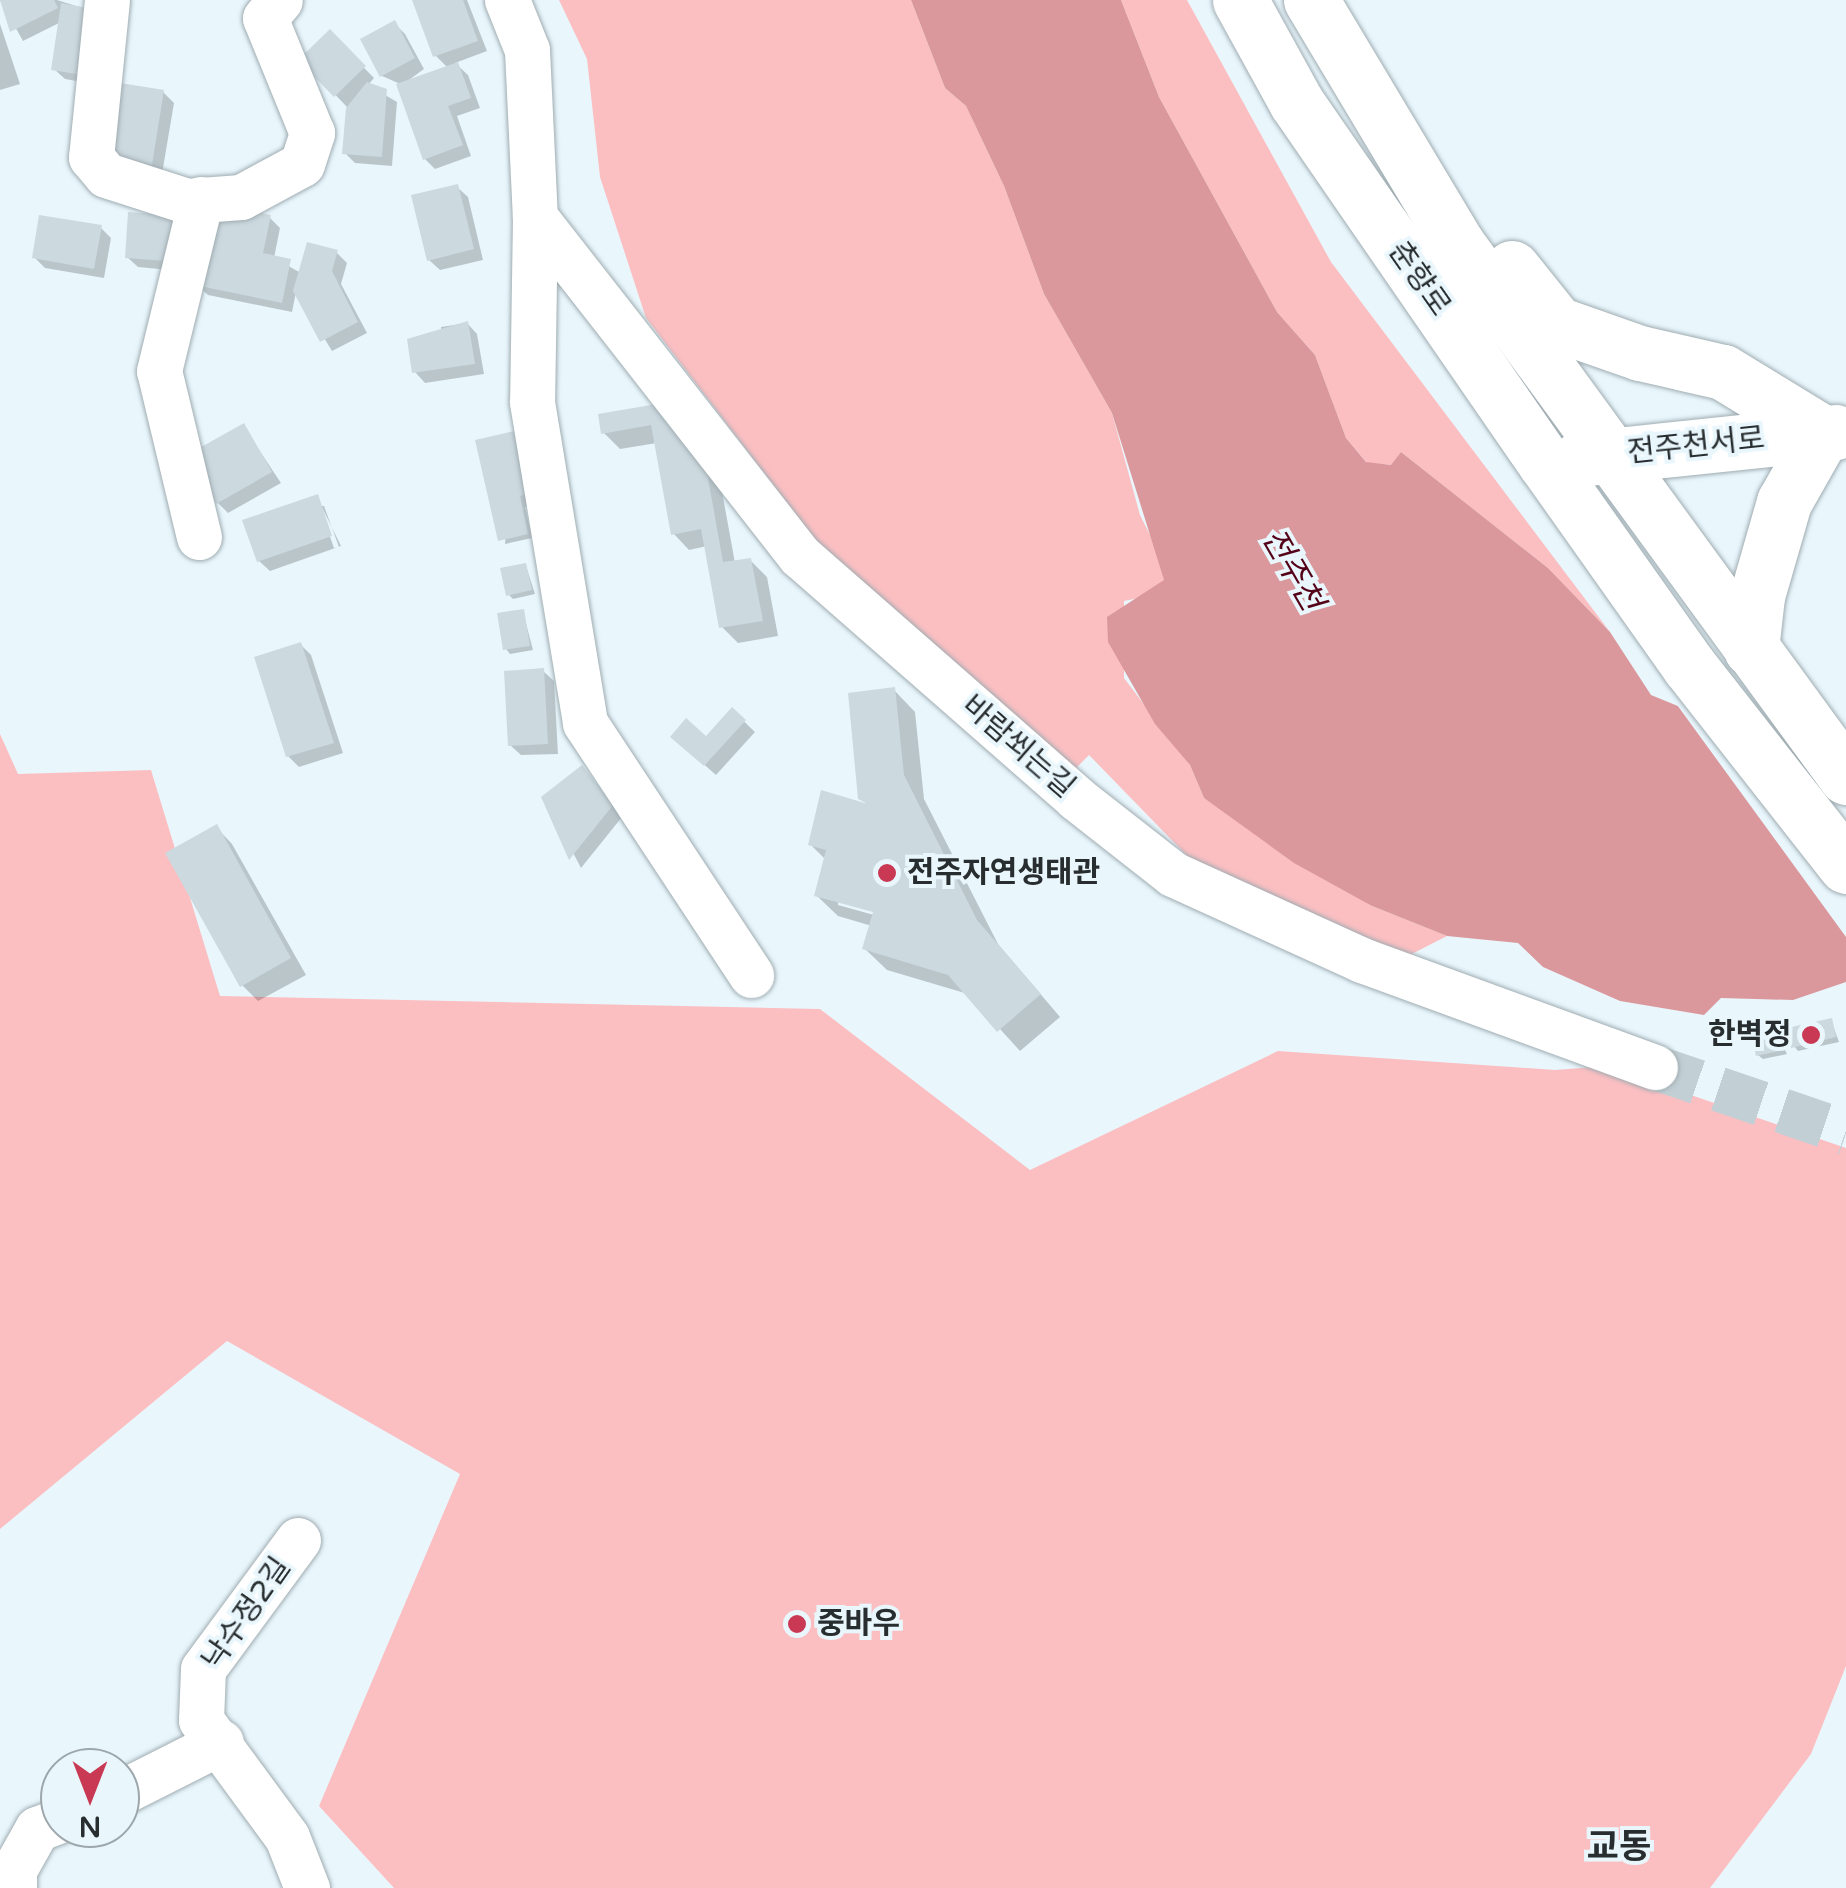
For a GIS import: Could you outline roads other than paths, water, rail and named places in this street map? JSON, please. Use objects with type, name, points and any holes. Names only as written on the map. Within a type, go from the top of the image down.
[{"type":"street","points":[[107,0],[91,157],[106,175],[201,199],[241,197],[302,164],[312,132],[265,18],[280,0]]},
{"type":"street","points":[[507,0],[528,50],[535,217],[532,402],[585,724],[751,974]]},
{"type":"street","name":"춘향로","points":[[1240,0],[1296,102],[1546,464],[1689,666],[1846,866]]},
{"type":"street","name":"춘향로","points":[[1311,0],[1457,244],[1606,456],[1672,538],[1846,777]]},
{"type":"street","points":[[199,537],[159,371],[201,199]]},
{"type":"street","name":"바람쐬는길","points":[[535,217],[800,556],[1076,798],[1174,874],[1362,960],[1655,1067]]},
{"type":"street","points":[[1457,244],[1486,236],[1557,324],[1640,354],[1723,372],[1835,432],[1784,502],[1769,551],[1750,649]]},
{"type":"street","name":"전주천서로","points":[[1546,464],[1835,432]]},
{"type":"street","name":"낙수정2길","points":[[291,1882],[287,1837],[222,1742],[201,1720],[202,1670],[298,1540]]},
{"type":"street","points":[[140,1782],[222,1742]]},
{"type":"street","points":[[14,1888],[14,1870],[40,1828]]},
{"type":"water","name":"전주천","points":[[911,0],[1121,0],[1159,97],[1277,312],[1315,355],[1346,438],[1366,462],[1391,465],[1401,452],[1548,568],[1610,632],[1651,695],[1734,729],[1846,741],[1846,982],[1793,1000],[1721,998],[1704,1015],[1620,1001],[1543,967],[1518,943],[1447,936],[1372,906],[1294,863],[1204,798],[1190,765],[1155,724],[1108,642],[1107,617],[1164,580],[1112,413],[1044,294],[1004,186],[966,106],[945,88]]},
{"type":"tunnel","points":[[1655,1067],[1846,1132]]},
{"type":"place","name":"전주자연생태관","points":[[887,873]]},
{"type":"place","name":"한벽정","points":[[1811,1035]]},
{"type":"place","name":"중바우","points":[[797,1624]]},
{"type":"district","name":"교동","points":[[1619,1847]]}]
